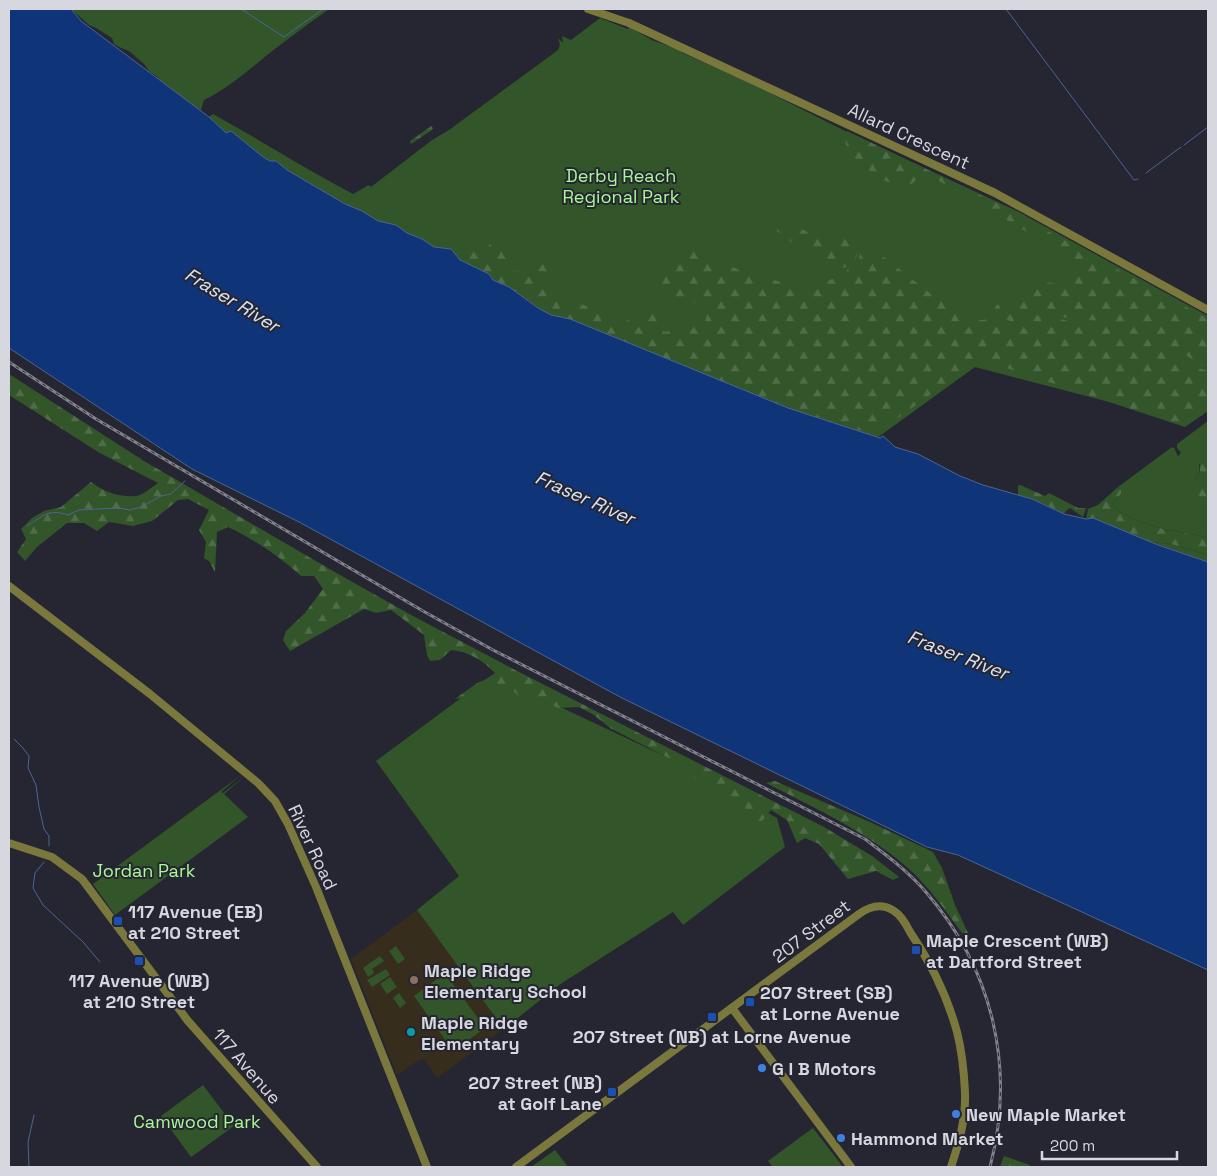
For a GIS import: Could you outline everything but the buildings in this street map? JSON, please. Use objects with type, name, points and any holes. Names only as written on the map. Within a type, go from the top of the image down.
[{"type":"street","name":"Allard Crescent","points":[[588,9],[629,23],[995,193],[1208,310]]},
{"type":"street","name":"River Road","points":[[9,586],[150,694],[258,783],[275,801],[288,824],[316,886],[427,1167]]},
{"type":"street","name":"117 Avenue","points":[[9,843],[52,858],[82,879],[188,1021],[317,1167]]},
{"type":"street","name":"207 Street","points":[[516,1167],[865,910],[877,906],[885,907],[899,915],[927,957],[943,991],[957,1033],[961,1052],[965,1107],[960,1138],[951,1167]]},
{"type":"street","points":[[732,1008],[851,1167]]},
{"type":"shaded area","name":"Maple Ridge Elementary School","points":[[417,910],[504,1029],[437,1078],[425,1060],[419,1060],[397,1075],[351,959]]},
{"type":"green space","points":[[71,9],[329,9],[282,43],[231,84],[204,100],[201,110],[177,96],[129,51],[114,44],[112,38],[89,25]]},
{"type":"green space","name":"Derby Reach Regional Park","points":[[600,18],[628,29],[629,27],[652,40],[682,51],[847,132],[1017,211],[1208,316],[1208,410],[1190,423],[975,367],[877,438],[789,410],[564,319],[329,195],[287,170],[276,161],[263,157],[231,131],[226,133],[209,117],[213,114],[353,194],[369,185],[371,187],[432,140],[449,130],[558,50],[560,45],[558,38],[563,43],[562,36],[571,40]]},
{"type":"green space","points":[[431,126],[432,130],[411,144],[410,141]]},
{"type":"green space","points":[[847,131],[991,200],[1208,319],[1208,367],[1164,342],[1143,348],[1132,340],[1125,331],[1107,321],[1070,319],[1044,311],[1031,315],[1017,324],[996,315],[995,307],[1002,301],[1020,296],[1047,282],[1061,285],[1070,281],[1074,271],[1074,261],[1072,258],[922,171],[913,183],[906,187],[900,187],[884,180],[858,161],[848,150],[846,145]]},
{"type":"green space","points":[[784,225],[799,228],[826,240],[837,236],[844,236],[862,242],[855,259],[844,268],[793,244],[777,231],[778,226]]},
{"type":"green space","points":[[491,244],[509,258],[504,266],[484,251]]},
{"type":"green space","points":[[864,244],[947,305],[960,310],[974,321],[996,318],[1019,327],[1034,316],[1044,314],[1068,321],[1103,323],[1125,334],[1127,336],[1126,342],[1142,351],[1163,347],[1169,348],[1195,367],[1208,371],[1208,411],[1185,427],[979,359],[875,435],[788,408],[570,319],[551,315],[538,308],[518,292],[493,280],[460,260],[456,253],[458,247],[463,250],[478,252],[480,256],[496,266],[509,271],[521,270],[546,262],[555,266],[543,278],[545,284],[575,302],[601,311],[619,324],[630,319],[639,321],[653,313],[660,314],[664,322],[662,329],[665,332],[705,322],[707,314],[704,305],[670,296],[665,292],[662,285],[662,265],[683,249],[689,248],[701,251],[732,267],[758,276],[788,283],[803,284],[831,280],[843,273],[858,260]]},
{"type":"green space","points":[[9,374],[144,461],[340,575],[517,671],[824,827],[872,856],[899,877],[893,880],[876,871],[848,879],[819,844],[805,838],[797,843],[787,820],[771,810],[762,821],[745,819],[748,810],[695,779],[688,768],[610,728],[594,715],[579,707],[559,708],[533,698],[525,701],[507,686],[496,684],[476,691],[468,697],[455,699],[495,673],[475,657],[458,651],[451,650],[440,660],[430,661],[427,655],[424,635],[391,610],[376,613],[364,609],[290,651],[283,640],[286,631],[305,613],[323,589],[314,576],[301,576],[266,549],[228,527],[217,532],[215,572],[209,561],[204,558],[206,542],[199,530],[209,510],[188,499],[178,500],[152,521],[133,526],[109,522],[97,531],[84,523],[67,523],[37,547],[25,561],[17,552],[26,539],[21,529],[32,518],[44,511],[61,507],[91,482],[113,494],[125,496],[137,496],[158,483],[98,452],[9,395]]},
{"type":"green space","points":[[1208,421],[1208,467],[1199,464],[1200,474],[1191,488],[1200,500],[1208,505],[1208,538],[1149,525],[1115,509],[1113,504],[1121,494],[1121,490],[1118,487],[1172,447],[1178,456],[1181,453],[1177,448],[1177,444]]},
{"type":"green space","points":[[1200,463],[1208,467],[1208,505],[1190,496],[1190,490],[1200,474]]},
{"type":"green space","points":[[1020,485],[1045,496],[1049,493],[1078,508],[1086,508],[1083,517],[1070,508],[1064,514],[1042,503],[1018,495],[1018,486]]},
{"type":"green space","points":[[1118,487],[1121,490],[1121,494],[1113,504],[1115,509],[1149,525],[1208,538],[1208,555],[1171,544],[1151,542],[1093,518],[1086,519],[1088,509],[1098,505]]},
{"type":"green space","points":[[1151,542],[1171,544],[1208,555],[1208,562]]},
{"type":"green space","points":[[492,675],[688,767],[777,818],[785,847],[683,925],[673,912],[559,985],[504,1029],[417,910],[459,876],[376,761]]},
{"type":"green space","name":"Jordan Park","points":[[241,775],[221,792],[223,793],[244,777],[224,794],[248,817],[115,915],[93,884]]},
{"type":"green space","points":[[775,781],[870,822],[933,852],[942,868],[955,905],[968,933],[962,933],[923,883],[892,855],[840,821],[766,783]]},
{"type":"green space","points":[[396,946],[405,959],[398,964],[389,951]]},
{"type":"green space","points":[[380,956],[384,961],[372,969],[374,973],[368,977],[363,968]]},
{"type":"green space","points":[[386,969],[390,975],[372,987],[367,980]]},
{"type":"green space","points":[[445,973],[485,1028],[453,1051],[414,996]]},
{"type":"green space","points":[[390,977],[397,987],[387,994],[380,984]]},
{"type":"green space","points":[[399,993],[406,1003],[400,1008],[393,998]]},
{"type":"green space","name":"Camwood Park","points":[[203,1085],[234,1126],[191,1157],[161,1116]]},
{"type":"green space","points":[[813,1128],[843,1167],[773,1167],[768,1161]]},
{"type":"green space","points":[[555,1150],[568,1167],[531,1167]]},
{"type":"green space","points":[[1004,1156],[1030,1165],[1029,1167],[1000,1167]]},
{"type":"water","name":"Fraser River","points":[[9,9],[71,9],[81,21],[209,117],[226,133],[231,131],[263,157],[270,161],[276,161],[287,170],[378,221],[396,225],[434,247],[451,249],[460,260],[489,274],[493,280],[509,287],[551,315],[570,319],[788,408],[880,438],[883,436],[895,447],[918,454],[960,476],[983,485],[1032,499],[1064,514],[1086,519],[1093,518],[1158,545],[1208,562],[1208,970],[958,855],[927,847],[620,697],[299,522],[192,469],[9,348]]},
{"type":"waterway","points":[[241,9],[284,37],[323,9]]},
{"type":"waterway","points":[[1006,9],[1134,180],[1138,179]]},
{"type":"waterway","points":[[1184,145],[1208,127]]},
{"type":"waterway","points":[[1146,173],[1181,147]]},
{"type":"waterway","points":[[27,526],[46,514],[55,512],[68,515],[79,510],[118,508],[130,510],[141,507],[161,496],[171,494],[185,481]]},
{"type":"waterway","points":[[14,739],[29,756],[28,768],[36,785],[44,829],[49,836],[49,846]]},
{"type":"waterway","points":[[44,862],[35,873],[33,888],[43,905],[83,942],[100,962]]},
{"type":"waterway","points":[[29,1167],[28,1142],[34,1115]]},
{"type":"railway","points":[[9,362],[96,419],[423,611],[493,650],[865,839],[896,864],[925,891],[948,921],[968,953],[993,1021],[999,1057],[1000,1093],[997,1130],[990,1167]]},
{"type":"place","name":"117 Avenue (EB) at 210 Street","points":[[118,921]]},
{"type":"place","name":"Maple Crescent (WB) at Dartford Street","points":[[916,950]]},
{"type":"place","name":"117 Avenue (WB) at 210 Street","points":[[139,961]]},
{"type":"place","name":"Maple Ridge Elementary School","points":[[414,980]]},
{"type":"place","name":"207 Street (SB) at Lorne Avenue","points":[[750,1002]]},
{"type":"place","name":"207 Street (NB) at Lorne Avenue","points":[[712,1017]]},
{"type":"place","name":"Maple Ridge Elementary","points":[[411,1032]]},
{"type":"place","name":"G I B Motors","points":[[762,1068]]},
{"type":"place","name":"207 Street (NB) at Golf Lane","points":[[612,1092]]},
{"type":"place","name":"New Maple Market","points":[[956,1114]]},
{"type":"place","name":"Hammond Market","points":[[841,1138]]}]
